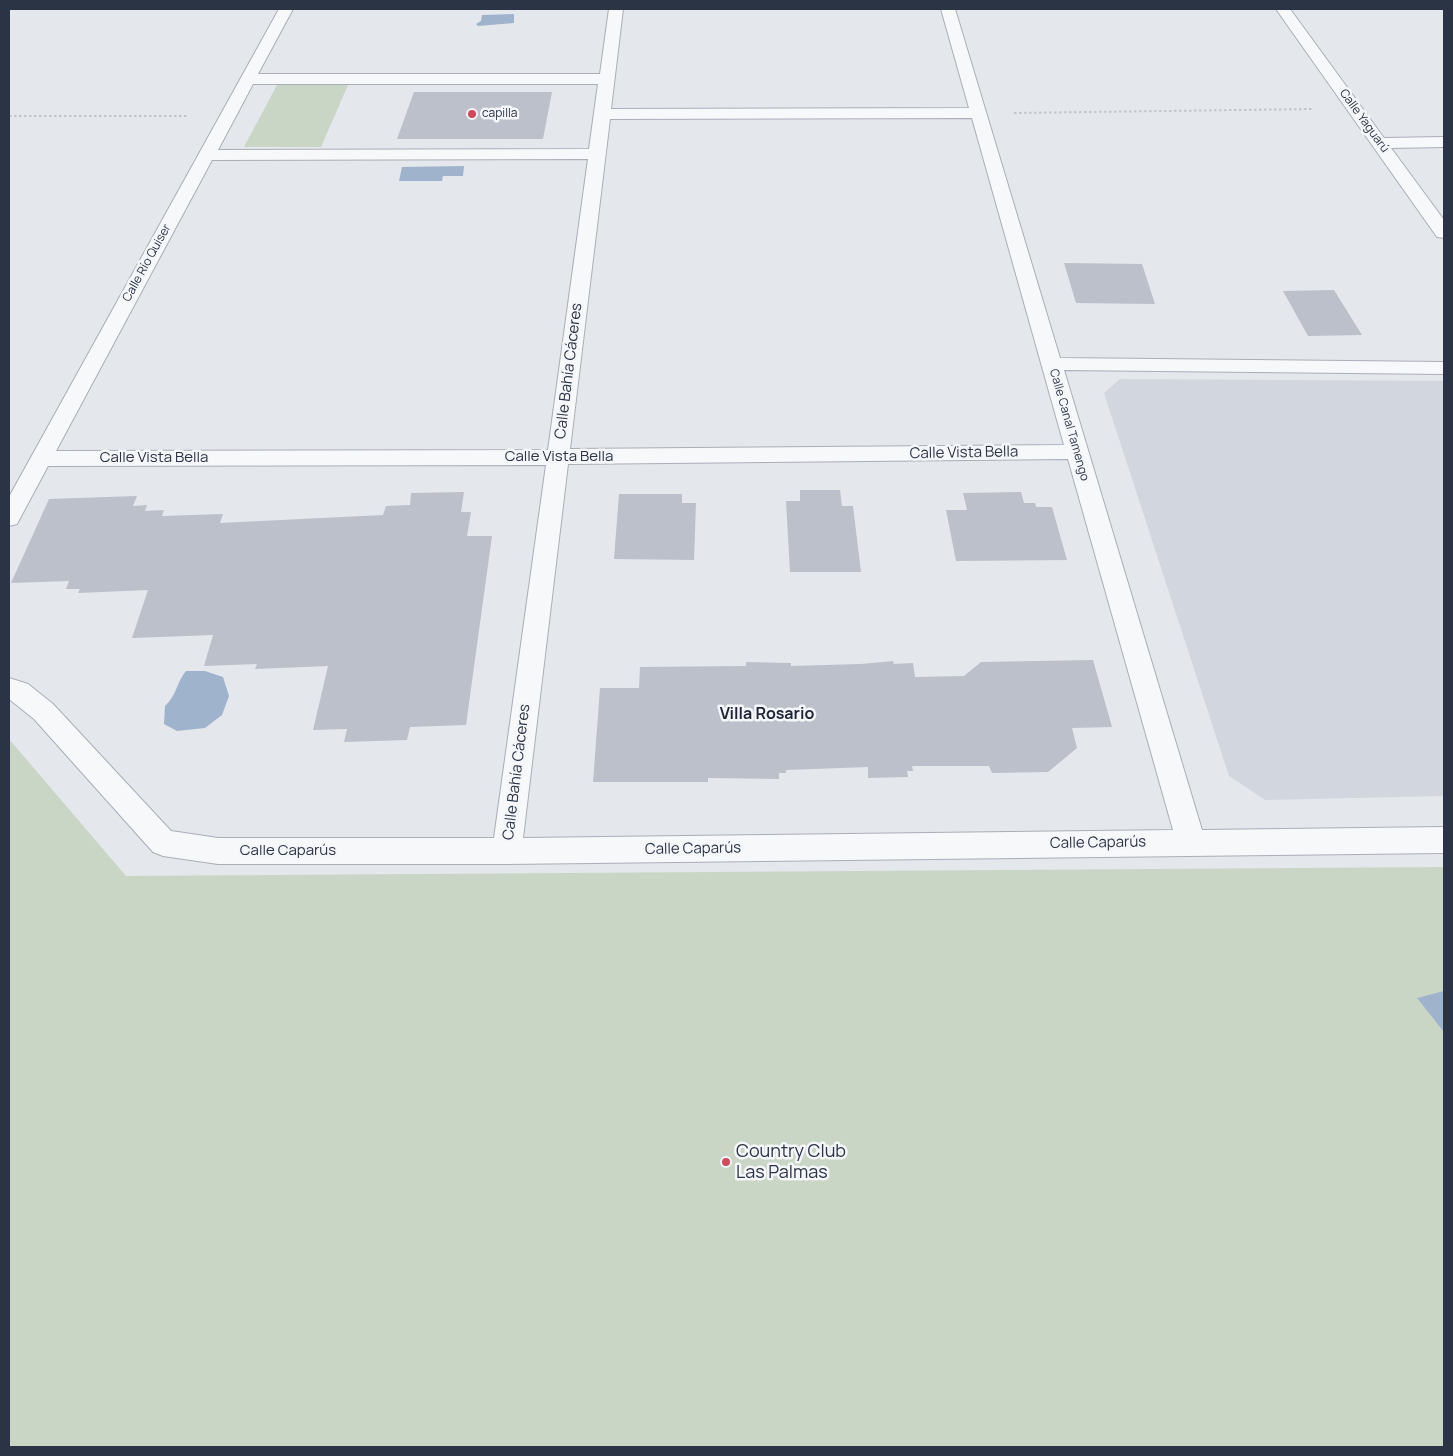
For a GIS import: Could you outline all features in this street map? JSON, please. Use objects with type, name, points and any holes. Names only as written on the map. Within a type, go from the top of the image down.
[{"type":"street","name":"Calle Río Quiser","points":[[9,518],[286,9]]},
{"type":"street","name":"Calle Bahía Cáceres","points":[[507,851],[616,9]]},
{"type":"street","name":"Calle Canal Tamengo","points":[[948,9],[1191,842]]},
{"type":"street","name":"Calle Yaguarú","points":[[1283,9],[1444,233]]},
{"type":"street","points":[[248,79],[607,79]]},
{"type":"street","points":[[602,114],[978,113]]},
{"type":"street","points":[[1379,143],[1444,142]]},
{"type":"street","points":[[206,155],[597,154]]},
{"type":"street","points":[[1052,364],[1444,368]]},
{"type":"street","name":"Calle Vista Bella","points":[[41,459],[1077,452]]},
{"type":"street","name":"Calle Caparús","points":[[9,688],[20,691],[40,709],[136,810],[163,842],[218,851],[507,851],[1444,840]]},
{"type":"path","points":[[978,113],[1354,108]]},
{"type":"path","points":[[9,116],[227,116]]},
{"type":"shaded area","points":[[1120,379],[1444,381],[1444,796],[1265,800],[1229,776],[1104,393]]},
{"type":"green space","points":[[277,85],[348,85],[321,147],[244,147]]},
{"type":"green space","name":"Country Club Las Palmas","points":[[9,739],[126,876],[1444,867],[1444,1447],[9,1447]]},
{"type":"water","points":[[514,14],[514,23],[478,26],[476,24],[481,21],[482,15]]},
{"type":"water","points":[[464,166],[463,176],[443,176],[442,181],[399,181],[402,167]]},
{"type":"water","points":[[186,671],[205,671],[223,677],[229,696],[222,715],[205,728],[177,731],[164,724],[165,706],[172,698]]},
{"type":"water","points":[[1444,991],[1444,1032],[1417,998]]},
{"type":"building","points":[[414,92],[552,92],[543,139],[397,139]]},
{"type":"building","points":[[1064,263],[1142,264],[1155,304],[1076,303]]},
{"type":"building","points":[[1334,290],[1362,335],[1308,336],[1283,291]]},
{"type":"building","points":[[800,490],[840,490],[842,506],[853,506],[861,572],[790,572],[786,501],[800,501]]},
{"type":"building","points":[[464,492],[461,512],[471,512],[467,536],[492,536],[466,725],[410,727],[407,740],[344,742],[347,729],[313,730],[328,666],[255,669],[257,664],[204,666],[213,635],[132,638],[148,590],[78,593],[80,589],[66,589],[69,581],[11,583],[49,499],[137,496],[133,506],[147,505],[145,511],[164,510],[162,516],[223,514],[220,523],[383,515],[386,506],[410,505],[411,493]]},
{"type":"building","points":[[1021,492],[1024,503],[1035,503],[1036,507],[1052,507],[1067,560],[956,561],[946,510],[967,510],[963,493]]},
{"type":"building","points":[[619,494],[682,494],[682,503],[696,503],[694,560],[614,559]]},
{"type":"building","points":[[1093,660],[1112,727],[1072,728],[1077,748],[1048,772],[992,773],[989,766],[912,766],[913,771],[907,771],[908,777],[868,778],[868,767],[786,770],[786,773],[779,773],[779,779],[708,778],[708,782],[593,782],[600,688],[639,688],[640,667],[746,666],[746,662],[791,663],[791,666],[893,661],[894,664],[913,663],[915,677],[964,676],[981,662]]},
{"type":"place","name":"capilla","points":[[472,114]]},
{"type":"place","name":"Country Club Las Palmas","points":[[726,1162]]},
{"type":"district","name":"Villa Rosario","points":[[767,715]]}]
